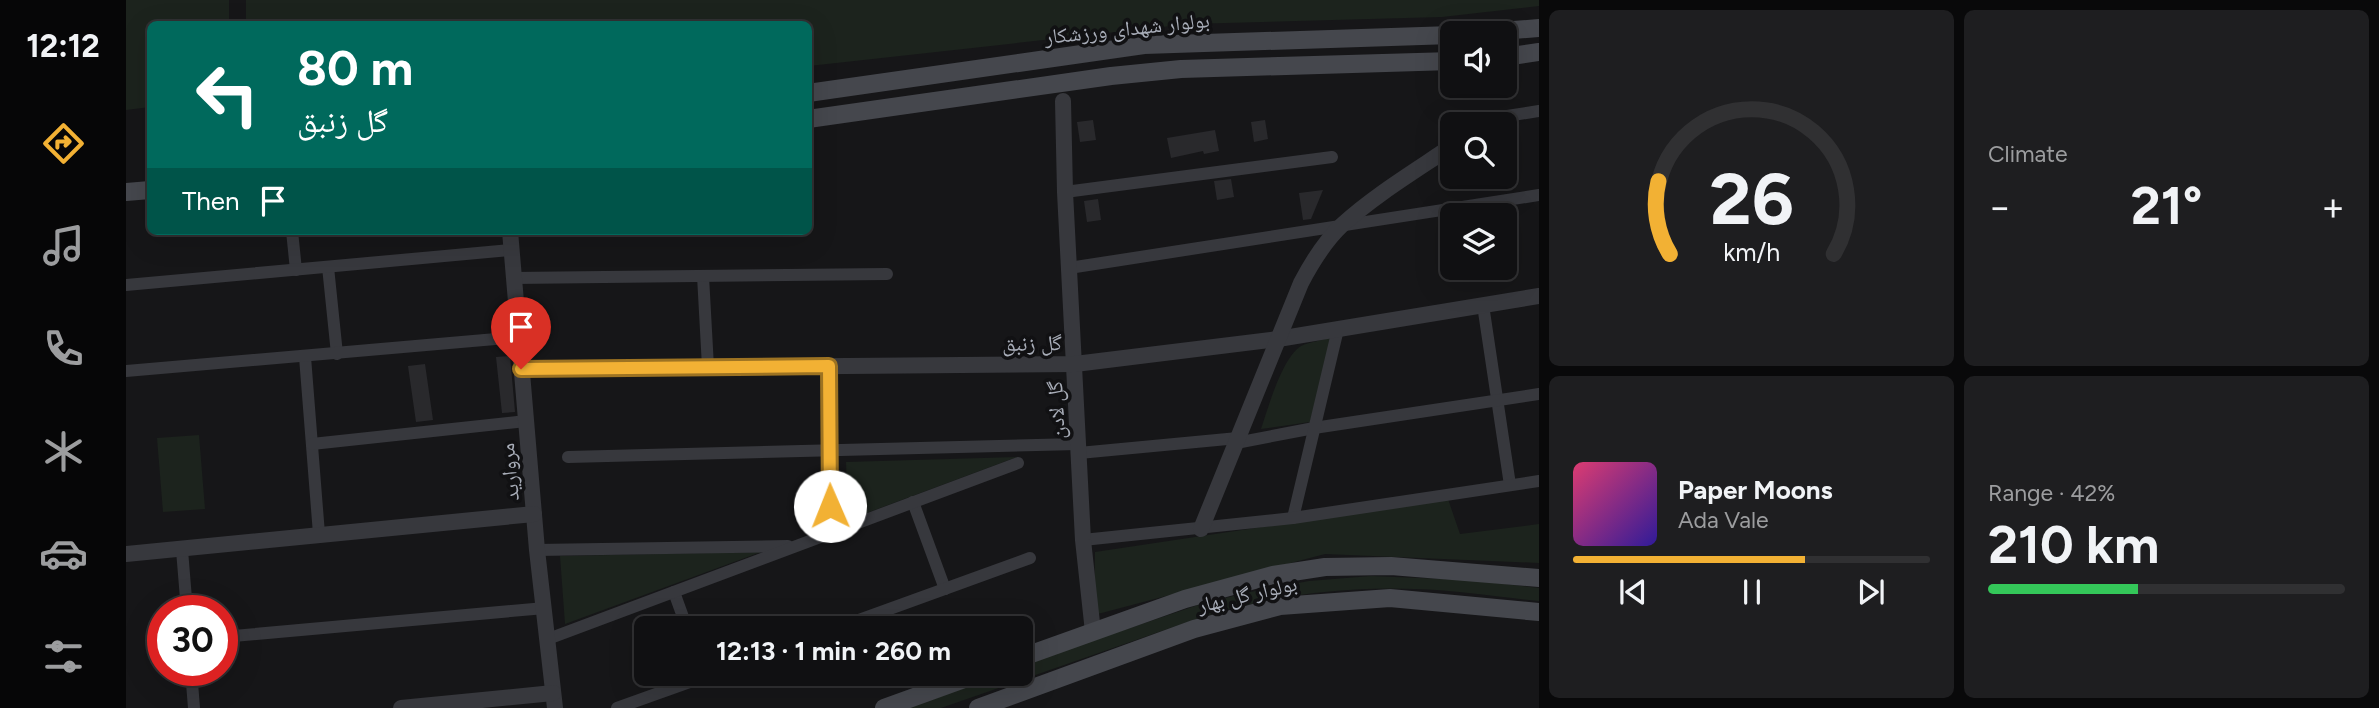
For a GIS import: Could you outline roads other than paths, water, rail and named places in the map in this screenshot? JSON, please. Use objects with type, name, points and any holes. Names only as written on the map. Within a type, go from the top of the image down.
[{"type":"main road","points":[[1517,30],[1539,28]]},
{"type":"main road","name":"بولوار شهدای ورزشکار","points":[[812,92],[1144,45],[1440,35]]},
{"type":"main road","points":[[1517,55],[1539,52]]},
{"type":"main road","points":[[812,118],[1111,76],[1181,69],[1440,61]]},
{"type":"main road","points":[[126,192],[147,190]]},
{"type":"main road","name":"بولوار گل بهار","points":[[1033,653],[1185,599],[1273,575],[1325,567],[1391,566],[1539,578]]},
{"type":"main road","name":"بولوار گل بهار","points":[[978,708],[1194,629],[1280,606],[1390,598],[1539,612]]},
{"type":"main road","points":[[884,708],[945,686]]},
{"type":"street","name":"گل لادن","points":[[1063,101],[1065,192],[1083,540],[1093,632]]},
{"type":"street","points":[[1517,115],[1539,111]]},
{"type":"street","points":[[1201,529],[1301,283],[1317,255],[1340,226],[1440,154]]},
{"type":"street","points":[[1065,192],[1332,157]]},
{"type":"street","points":[[1069,268],[1539,195]]},
{"type":"street","points":[[292,235],[296,270]]},
{"type":"street","name":"مروارید","points":[[510,235],[537,550],[554,701]]},
{"type":"street","points":[[126,285],[511,250]]},
{"type":"street","points":[[328,267],[337,354]]},
{"type":"street","points":[[513,278],[887,274]]},
{"type":"street","points":[[703,276],[708,368]]},
{"type":"street","name":"گل زنبق","points":[[521,369],[1074,364],[1278,339],[1539,296]]},
{"type":"street","points":[[1483,305],[1510,485]]},
{"type":"street","points":[[1293,518],[1338,329]]},
{"type":"street","points":[[126,372],[519,337]]},
{"type":"street","points":[[305,357],[319,534]]},
{"type":"street","points":[[829,366],[830,533]]},
{"type":"street","points":[[568,457],[1079,449],[1237,440],[1539,394]]},
{"type":"street","points":[[312,444],[526,421]]},
{"type":"street","points":[[548,639],[1018,463]]},
{"type":"street","points":[[1083,540],[1293,518],[1539,481]]},
{"type":"street","points":[[913,502],[945,589]]},
{"type":"street","points":[[126,554],[534,514]]},
{"type":"street","points":[[537,550],[797,546]]},
{"type":"street","points":[[182,550],[186,595]]},
{"type":"street","points":[[870,616],[1030,558]]},
{"type":"street","points":[[674,592],[683,616]]},
{"type":"street","points":[[238,636],[545,608]]},
{"type":"street","points":[[192,686],[194,708]]},
{"type":"street","points":[[617,708],[676,686]]},
{"type":"street","points":[[401,708],[554,701]]}]
